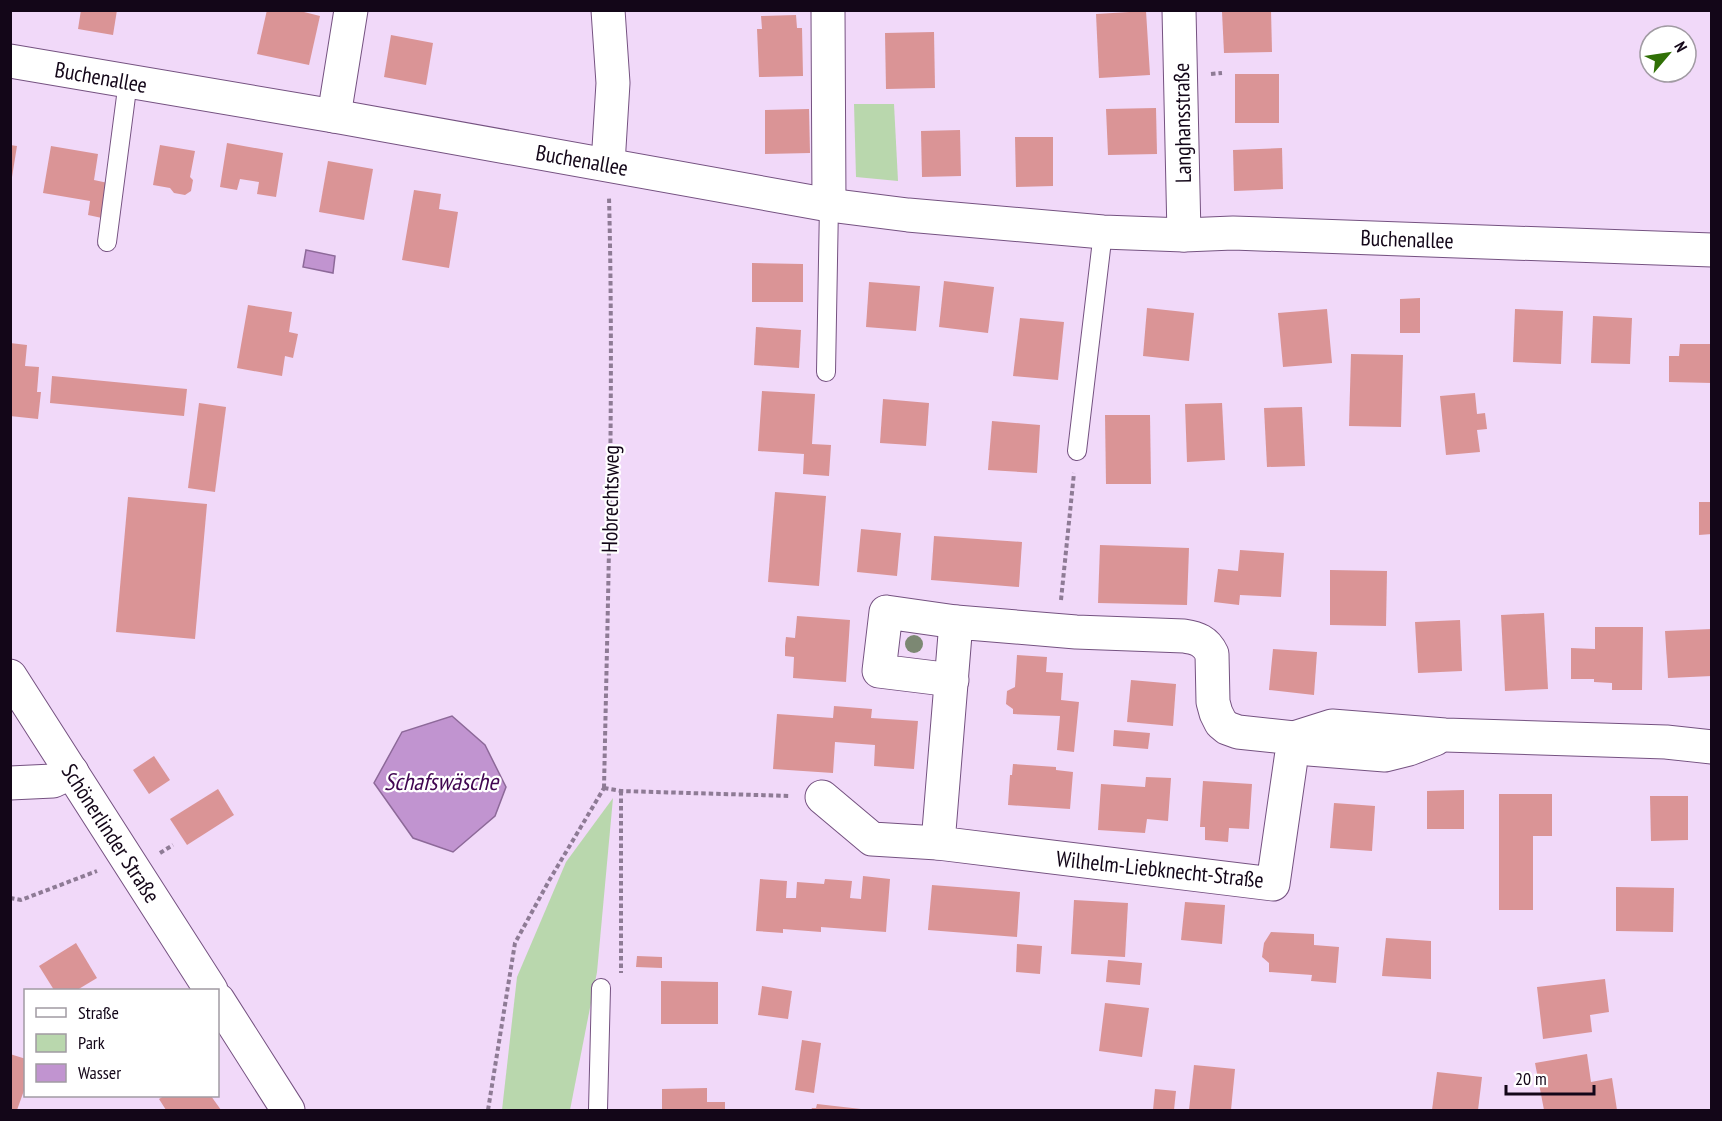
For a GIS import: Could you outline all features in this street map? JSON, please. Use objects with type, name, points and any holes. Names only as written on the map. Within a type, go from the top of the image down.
[{"type":"street","points":[[334,116],[351,10]]},
{"type":"street","points":[[608,10],[613,83],[608,164]]},
{"type":"street","points":[[828,10],[829,205]]},
{"type":"street","name":"Langhansstraße","points":[[1179,10],[1184,235]]},
{"type":"street","name":"Buchenallee","points":[[10,62],[334,116],[829,205],[908,215],[1103,232],[1184,235],[1245,234],[1712,250]]},
{"type":"street","points":[[952,680],[879,671],[886,612],[956,622],[1184,636],[1199,639],[1209,647],[1212,654],[1213,702],[1221,723],[1238,732],[1294,738],[1309,749],[1386,756],[1409,750],[1445,735],[1666,742],[1712,747]]},
{"type":"street","points":[[938,843],[956,622]]},
{"type":"street","name":"Schönerlinder Straße","points":[[10,676],[210,989]]},
{"type":"street","name":"Wilhelm-Liebknecht-Straße","points":[[822,797],[872,839],[938,843],[1273,884],[1294,738]]},
{"type":"street","points":[[10,783],[53,781],[72,772]]},
{"type":"street","points":[[219,1002],[288,1110]]},
{"type":"lane","points":[[107,242],[128,81]]},
{"type":"lane","points":[[826,372],[829,205]]},
{"type":"lane","points":[[1077,451],[1103,232]]},
{"type":"lane","points":[[597,1110],[601,988]]},
{"type":"path","name":"Hobrechtsweg","points":[[604,788],[612,312],[608,164]]},
{"type":"path","points":[[1057,630],[1077,451]]},
{"type":"path","points":[[488,1110],[515,943],[604,788],[621,791],[822,797]]},
{"type":"path","points":[[621,791],[621,973]]},
{"type":"path","points":[[10,898],[21,900],[106,867]]},
{"type":"green space","points":[[854,104],[894,104],[898,181],[856,177]]},
{"type":"green space","points":[[613,798],[597,972],[570,1110],[502,1110],[517,977],[566,862]]},
{"type":"water","points":[[306,250],[335,256],[333,273],[303,267]]},
{"type":"water","name":"Schafswäsche","points":[[452,716],[485,745],[506,787],[495,816],[453,852],[413,838],[374,783],[402,732]]},
{"type":"building","points":[[81,10],[117,10],[113,35],[78,29]]},
{"type":"building","points":[[267,10],[296,10],[320,16],[309,65],[257,54]]},
{"type":"building","points":[[1271,10],[1272,52],[1224,53],[1222,12]]},
{"type":"building","points":[[1146,11],[1150,75],[1099,78],[1096,14]]},
{"type":"building","points":[[796,15],[797,28],[802,28],[803,76],[759,77],[757,29],[762,29],[761,16]]},
{"type":"building","points":[[934,32],[935,88],[886,89],[885,33]]},
{"type":"building","points":[[391,35],[433,43],[426,85],[384,77]]},
{"type":"building","points":[[1235,74],[1279,74],[1279,123],[1235,123]]},
{"type":"building","points":[[1156,108],[1157,154],[1108,155],[1106,109]]},
{"type":"building","points":[[809,109],[810,153],[765,154],[765,110]]},
{"type":"building","points":[[960,130],[961,176],[922,177],[921,131]]},
{"type":"building","points":[[1015,137],[1053,137],[1053,186],[1016,187]]},
{"type":"building","points":[[227,143],[283,153],[276,197],[257,194],[259,182],[240,179],[237,190],[220,187]]},
{"type":"building","points":[[10,145],[17,146],[12,177],[10,177]]},
{"type":"building","points":[[160,145],[195,151],[190,177],[193,180],[191,191],[185,195],[174,193],[170,188],[153,185]]},
{"type":"building","points":[[51,146],[98,154],[94,180],[108,183],[102,218],[88,215],[90,201],[43,193]]},
{"type":"building","points":[[1282,148],[1283,189],[1234,191],[1233,150]]},
{"type":"building","points":[[328,161],[373,169],[364,220],[319,212]]},
{"type":"building","points":[[414,190],[441,194],[439,209],[458,212],[449,268],[402,260]]},
{"type":"building","points":[[752,263],[803,264],[803,302],[752,302]]},
{"type":"building","points":[[944,281],[994,287],[988,333],[939,327]]},
{"type":"building","points":[[869,282],[920,286],[916,331],[866,327]]},
{"type":"building","points":[[1420,298],[1420,333],[1400,333],[1400,299]]},
{"type":"building","points":[[248,305],[292,312],[289,332],[298,334],[293,358],[285,356],[282,376],[237,368]]},
{"type":"building","points":[[1147,308],[1194,313],[1189,361],[1143,356]]},
{"type":"building","points":[[1327,309],[1332,363],[1283,367],[1278,313]]},
{"type":"building","points":[[1515,309],[1563,311],[1561,364],[1513,362]]},
{"type":"building","points":[[1593,316],[1632,318],[1630,364],[1591,363]]},
{"type":"building","points":[[1020,318],[1064,322],[1058,380],[1013,376]]},
{"type":"building","points":[[756,327],[801,330],[799,368],[754,365]]},
{"type":"building","points":[[10,343],[27,345],[25,366],[39,367],[37,392],[41,392],[38,419],[10,416]]},
{"type":"building","points":[[1680,344],[1712,344],[1712,383],[1669,382],[1669,356],[1679,356]]},
{"type":"building","points":[[1351,354],[1403,355],[1401,427],[1349,426]]},
{"type":"building","points":[[52,376],[187,389],[184,416],[50,403]]},
{"type":"building","points":[[762,391],[815,394],[812,444],[831,445],[829,476],[803,474],[804,454],[758,451]]},
{"type":"building","points":[[1475,393],[1477,414],[1485,413],[1487,429],[1477,430],[1480,452],[1446,455],[1440,396]]},
{"type":"building","points":[[883,399],[929,403],[926,446],[880,443]]},
{"type":"building","points":[[199,403],[226,407],[215,492],[188,488]]},
{"type":"building","points":[[1222,403],[1225,460],[1187,462],[1185,404]]},
{"type":"building","points":[[1302,407],[1305,466],[1267,467],[1264,408]]},
{"type":"building","points":[[1105,415],[1150,415],[1151,484],[1106,484]]},
{"type":"building","points":[[992,421],[1040,425],[1037,473],[988,470]]},
{"type":"building","points":[[775,492],[826,496],[819,586],[768,582]]},
{"type":"building","points":[[128,497],[207,504],[195,639],[116,632]]},
{"type":"building","points":[[1699,502],[1712,502],[1712,534],[1699,535]]},
{"type":"building","points":[[861,529],[901,533],[897,576],[857,572]]},
{"type":"building","points":[[934,536],[1022,542],[1019,587],[931,580]]},
{"type":"building","points":[[1100,545],[1189,548],[1187,605],[1098,603]]},
{"type":"building","points":[[1240,550],[1284,553],[1281,597],[1240,595],[1239,605],[1214,602],[1218,569],[1238,571]]},
{"type":"building","points":[[1330,570],[1387,571],[1386,626],[1330,625]]},
{"type":"building","points":[[1544,613],[1548,689],[1505,691],[1501,615]]},
{"type":"building","points":[[797,616],[850,620],[846,682],[793,678],[794,657],[785,656],[785,646],[786,637],[795,638]]},
{"type":"building","points":[[1460,620],[1462,671],[1418,673],[1415,622]]},
{"type":"building","points":[[1595,627],[1643,627],[1642,690],[1612,690],[1612,683],[1594,682],[1594,679],[1571,679],[1571,648],[1595,649]]},
{"type":"building","points":[[1712,629],[1712,676],[1668,678],[1665,631]]},
{"type":"building","points":[[1273,649],[1317,652],[1314,695],[1269,690]]},
{"type":"building","points":[[1017,655],[1047,657],[1046,672],[1063,673],[1061,700],[1079,702],[1074,752],[1057,750],[1060,716],[1013,714],[1013,709],[1006,704],[1007,691],[1015,687]]},
{"type":"building","points":[[1131,680],[1176,684],[1173,726],[1127,722]]},
{"type":"building","points":[[834,706],[872,709],[871,718],[918,721],[914,769],[874,766],[875,745],[835,742],[833,773],[773,769],[777,714],[833,718]]},
{"type":"building","points":[[1114,730],[1150,733],[1148,749],[1113,746]]},
{"type":"building","points":[[154,756],[170,780],[149,794],[133,770]]},
{"type":"building","points":[[1013,764],[1056,767],[1056,770],[1073,772],[1070,809],[1008,805]]},
{"type":"building","points":[[1146,777],[1171,778],[1168,821],[1147,819],[1145,833],[1098,830],[1101,784],[1145,787]]},
{"type":"building","points":[[1203,781],[1252,784],[1249,829],[1229,828],[1228,842],[1205,840],[1205,827],[1200,827]]},
{"type":"building","points":[[218,789],[234,815],[187,845],[170,819]]},
{"type":"building","points":[[1464,790],[1464,829],[1427,829],[1427,791]]},
{"type":"building","points":[[1499,794],[1552,794],[1552,836],[1533,836],[1533,910],[1499,910]]},
{"type":"building","points":[[1650,796],[1688,796],[1688,840],[1651,841]]},
{"type":"building","points":[[1334,803],[1375,806],[1372,851],[1330,848]]},
{"type":"building","points":[[863,876],[890,879],[886,932],[821,927],[821,932],[783,929],[783,933],[756,931],[760,879],[787,881],[786,898],[796,898],[797,882],[824,884],[825,879],[852,881],[850,898],[861,899]]},
{"type":"building","points":[[932,885],[1020,892],[1017,937],[928,930]]},
{"type":"building","points":[[1616,887],[1674,888],[1673,932],[1616,931]]},
{"type":"building","points":[[1074,900],[1128,903],[1125,957],[1071,954]]},
{"type":"building","points":[[1185,902],[1225,905],[1222,944],[1181,940]]},
{"type":"building","points":[[1271,932],[1314,934],[1314,945],[1339,947],[1336,983],[1311,981],[1312,975],[1269,972],[1269,963],[1262,957],[1264,943]]},
{"type":"building","points":[[1386,938],[1431,941],[1431,979],[1382,976]]},
{"type":"building","points":[[76,943],[97,978],[79,989],[53,989],[39,966]]},
{"type":"building","points":[[1017,944],[1042,946],[1040,974],[1016,972]]},
{"type":"building","points":[[637,956],[662,957],[662,968],[636,967]]},
{"type":"building","points":[[1108,960],[1142,963],[1140,985],[1106,982]]},
{"type":"building","points":[[1605,979],[1609,1012],[1590,1015],[1592,1032],[1543,1039],[1537,987]]},
{"type":"building","points":[[661,981],[718,982],[718,1024],[661,1024]]},
{"type":"building","points":[[762,986],[792,991],[788,1019],[758,1015]]},
{"type":"building","points":[[1105,1003],[1149,1008],[1142,1057],[1099,1051]]},
{"type":"building","points":[[802,1040],[821,1043],[814,1093],[795,1090]]},
{"type":"building","points":[[10,1054],[24,1058],[24,1091],[17,1110],[10,1110]]},
{"type":"building","points":[[1587,1054],[1591,1082],[1612,1078],[1617,1110],[1544,1110],[1535,1063]]},
{"type":"building","points":[[1194,1065],[1235,1069],[1231,1110],[1189,1110]]},
{"type":"building","points":[[1437,1072],[1482,1077],[1478,1110],[1432,1110]]},
{"type":"building","points":[[707,1088],[707,1102],[725,1102],[725,1110],[662,1110],[662,1089]]},
{"type":"building","points":[[1155,1089],[1176,1091],[1174,1110],[1153,1110]]},
{"type":"building","points":[[162,1097],[212,1097],[221,1110],[166,1110],[159,1099]]},
{"type":"building","points":[[817,1104],[861,1110],[811,1110],[816,1108]]}]
